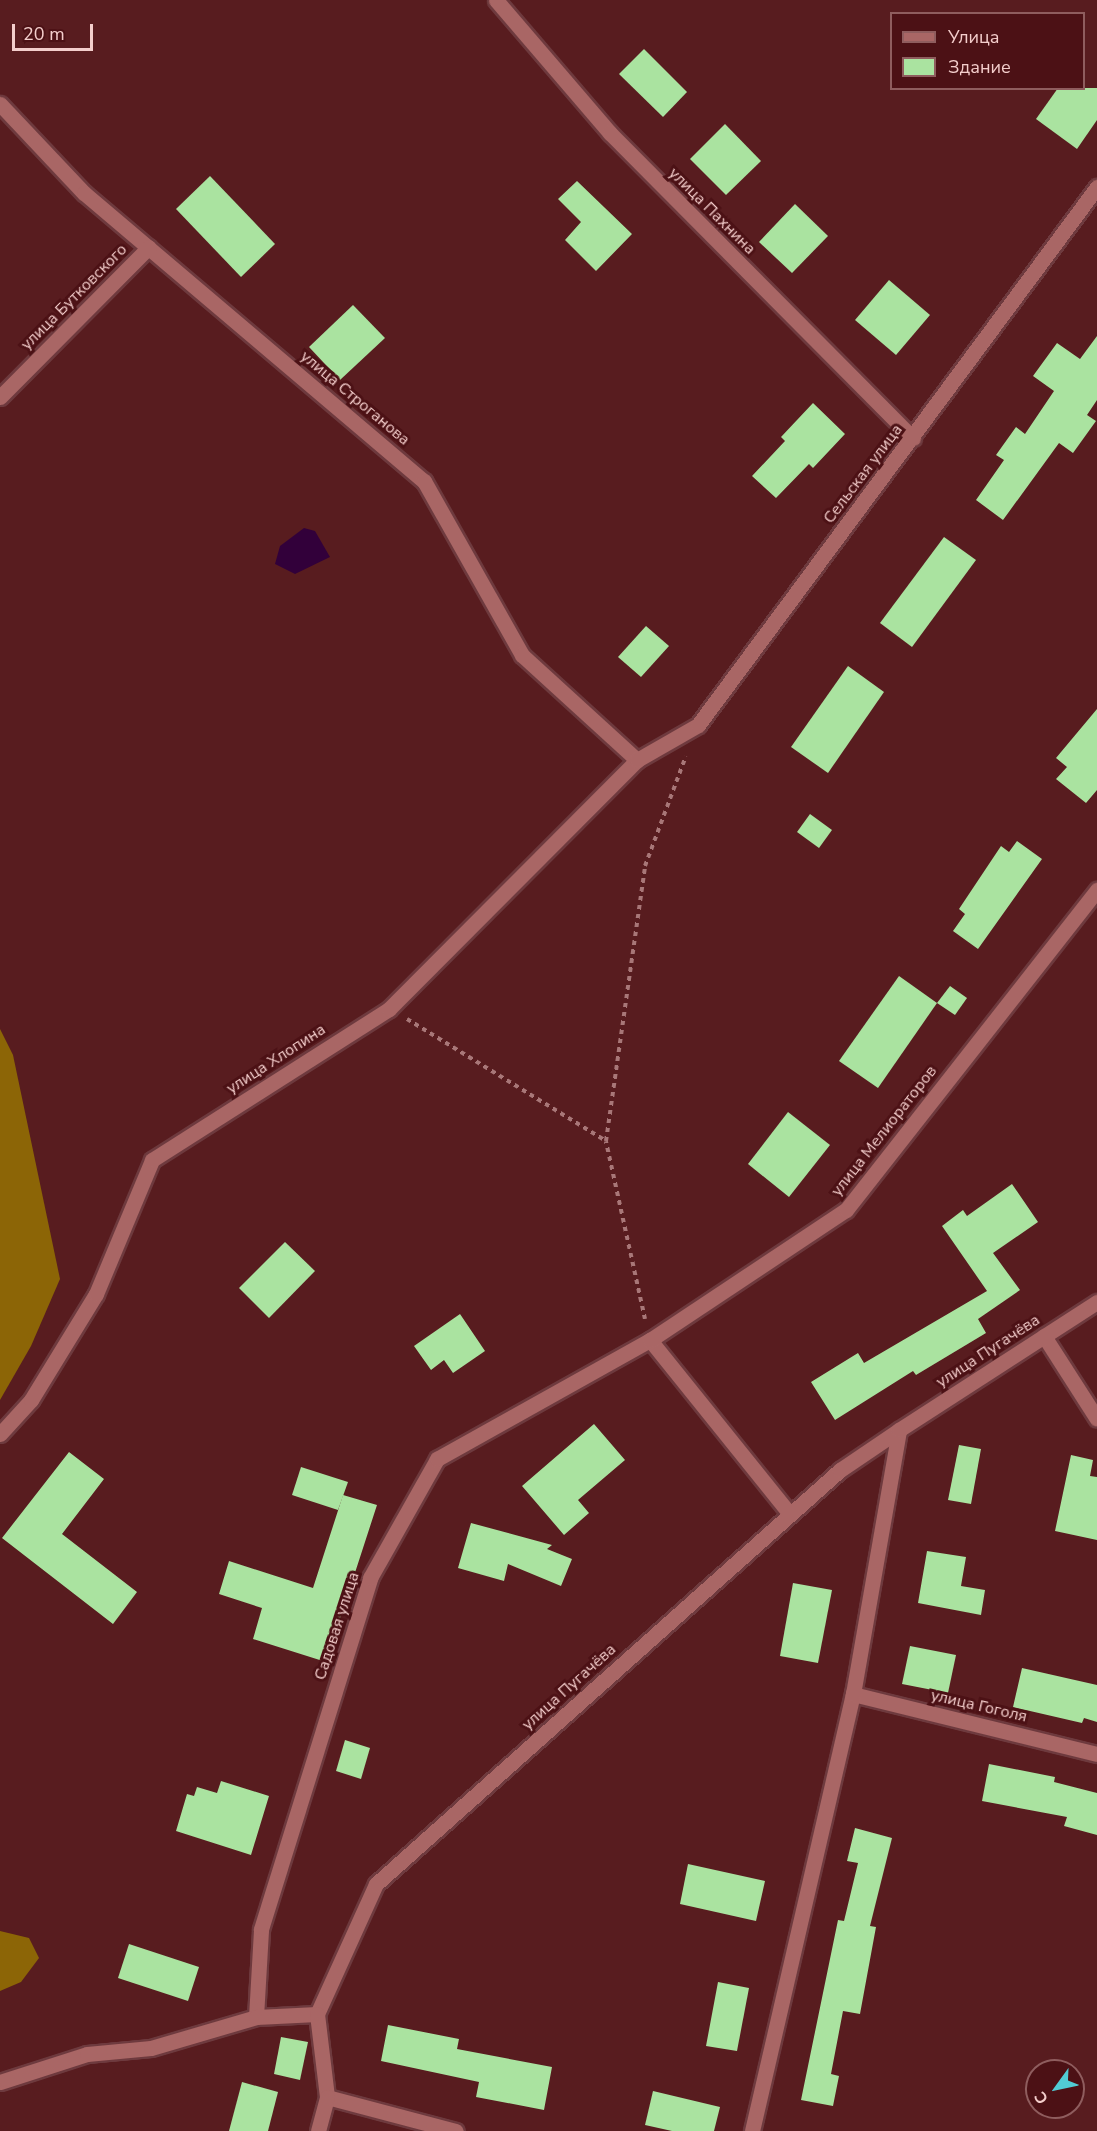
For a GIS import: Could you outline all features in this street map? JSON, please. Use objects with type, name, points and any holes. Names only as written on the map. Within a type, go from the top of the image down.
[{"type":"street","name":"улица Пахнина","points":[[496,0],[610,133],[913,438]]},
{"type":"street","name":"улица Строганова","points":[[0,104],[84,193],[424,481],[522,655],[638,760]]},
{"type":"street","name":"Сельская улица","points":[[638,760],[698,725],[1097,187]]},
{"type":"street","name":"улица Бутковского","points":[[0,397],[149,247]]},
{"type":"street","name":"улица Хлопина","points":[[0,1434],[31,1400],[96,1294],[152,1160],[389,1009],[638,760]]},
{"type":"street","name":"улица Мелиораторов","points":[[650,1340],[846,1210],[1097,890]]},
{"type":"street","name":"улица Пугачёва","points":[[317,2014],[376,1884],[840,1470],[1097,1302]]},
{"type":"street","points":[[1044,1336],[1097,1419]]},
{"type":"street","points":[[650,1340],[790,1514]]},
{"type":"street","name":"Садовая улица","points":[[256,2017],[261,1929],[370,1578],[437,1459],[650,1340]]},
{"type":"street","points":[[753,2131],[853,1694],[899,1430]]},
{"type":"street","name":"улица Гоголя","points":[[853,1694],[1097,1754]]},
{"type":"street","points":[[0,2082],[87,2054],[151,2048],[256,2017],[317,2014],[327,2097],[318,2131]]},
{"type":"street","points":[[327,2097],[456,2131]]},
{"type":"path","points":[[650,1340],[606,1142],[645,866],[698,725]]},
{"type":"path","points":[[389,1009],[606,1142]]},
{"type":"shaded area","points":[[304,528],[315,531],[330,557],[295,574],[275,564],[280,546]]},
{"type":"shaded area","points":[[0,1029],[13,1055],[60,1279],[31,1346],[0,1400]]},
{"type":"shaded area","points":[[0,1931],[29,1938],[39,1958],[21,1982],[0,1991]]},
{"type":"building","points":[[644,49],[687,92],[663,117],[619,74]]},
{"type":"building","points":[[1097,88],[1097,120],[1077,149],[1036,119],[1057,90]]},
{"type":"building","points":[[725,124],[761,161],[726,195],[690,159]]},
{"type":"building","points":[[210,176],[275,244],[241,277],[176,209]]},
{"type":"building","points":[[577,181],[632,234],[596,271],[565,240],[581,222],[558,199]]},
{"type":"building","points":[[795,204],[828,236],[792,273],[759,242]]},
{"type":"building","points":[[889,280],[930,315],[896,355],[855,320]]},
{"type":"building","points":[[353,305],[385,338],[340,380],[309,347]]},
{"type":"building","points":[[1097,336],[1097,400],[1087,415],[1096,421],[1073,453],[1059,443],[1003,520],[976,500],[1004,460],[996,455],[1016,427],[1025,434],[1054,391],[1033,376],[1057,343],[1080,359]]},
{"type":"building","points":[[813,403],[845,434],[813,468],[809,464],[776,498],[752,476],[785,441],[781,437]]},
{"type":"building","points":[[944,537],[976,560],[912,647],[880,623]]},
{"type":"building","points":[[646,626],[669,646],[641,677],[618,657]]},
{"type":"building","points":[[848,666],[884,692],[828,773],[791,747]]},
{"type":"building","points":[[1097,709],[1097,790],[1086,803],[1056,779],[1067,767],[1056,758]]},
{"type":"building","points":[[810,814],[832,830],[819,848],[797,832]]},
{"type":"building","points":[[1017,841],[1042,859],[978,949],[953,931],[965,914],[959,909],[1001,846],[1009,852]]},
{"type":"building","points":[[899,976],[937,1003],[878,1088],[839,1061]]},
{"type":"building","points":[[950,986],[967,998],[955,1015],[937,1003]]},
{"type":"building","points":[[788,1112],[830,1145],[789,1197],[748,1164]]},
{"type":"building","points":[[1012,1184],[1038,1222],[993,1253],[1020,1290],[978,1319],[986,1333],[916,1375],[913,1371],[835,1420],[811,1382],[858,1353],[864,1363],[987,1291],[942,1226],[963,1210],[967,1216]]},
{"type":"building","points":[[285,1242],[315,1271],[269,1318],[239,1288]]},
{"type":"building","points":[[460,1314],[485,1351],[453,1373],[444,1360],[431,1370],[414,1346]]},
{"type":"building","points":[[594,1424],[625,1460],[578,1500],[589,1513],[564,1535],[522,1486]]},
{"type":"building","points":[[959,1445],[981,1449],[971,1504],[948,1500]]},
{"type":"building","points":[[69,1452],[104,1479],[62,1534],[137,1592],[113,1624],[2,1538]]},
{"type":"building","points":[[1071,1455],[1093,1460],[1090,1476],[1097,1477],[1097,1540],[1055,1531]]},
{"type":"building","points":[[301,1467],[348,1482],[338,1510],[292,1495]]},
{"type":"building","points":[[343,1495],[377,1505],[326,1662],[253,1639],[262,1608],[219,1594],[229,1561],[313,1588]]},
{"type":"building","points":[[471,1523],[552,1545],[547,1549],[572,1559],[561,1586],[508,1564],[504,1581],[458,1568]]},
{"type":"building","points":[[927,1551],[966,1557],[961,1586],[985,1590],[981,1615],[918,1603]]},
{"type":"building","points":[[793,1583],[832,1590],[818,1663],[780,1656]]},
{"type":"building","points":[[910,1646],[956,1655],[948,1693],[902,1684]]},
{"type":"building","points":[[1022,1668],[1097,1685],[1097,1722],[1084,1718],[1082,1723],[1013,1707]]},
{"type":"building","points":[[345,1740],[370,1748],[361,1779],[336,1771]]},
{"type":"building","points":[[989,1764],[1055,1777],[1054,1782],[1097,1793],[1097,1835],[1064,1826],[1067,1817],[982,1801]]},
{"type":"building","points":[[221,1781],[269,1796],[251,1855],[176,1831],[187,1794],[194,1796],[197,1787],[217,1793]]},
{"type":"building","points":[[855,1828],[892,1838],[870,1926],[876,1927],[860,2014],[843,2011],[831,2074],[839,2076],[833,2106],[801,2100],[838,1920],[844,1921],[858,1863],[847,1861]]},
{"type":"building","points":[[688,1864],[765,1881],[756,1921],[680,1904]]},
{"type":"building","points":[[129,1944],[199,1967],[188,2001],[118,1978]]},
{"type":"building","points":[[718,1982],[749,1988],[737,2051],[706,2046]]},
{"type":"building","points":[[388,2025],[459,2039],[457,2049],[552,2067],[544,2110],[476,2097],[479,2082],[381,2061]]},
{"type":"building","points":[[281,2037],[308,2042],[300,2080],[274,2074]]},
{"type":"building","points":[[242,2082],[278,2092],[268,2131],[229,2131]]},
{"type":"building","points":[[653,2091],[720,2107],[714,2131],[672,2131],[645,2125]]}]
